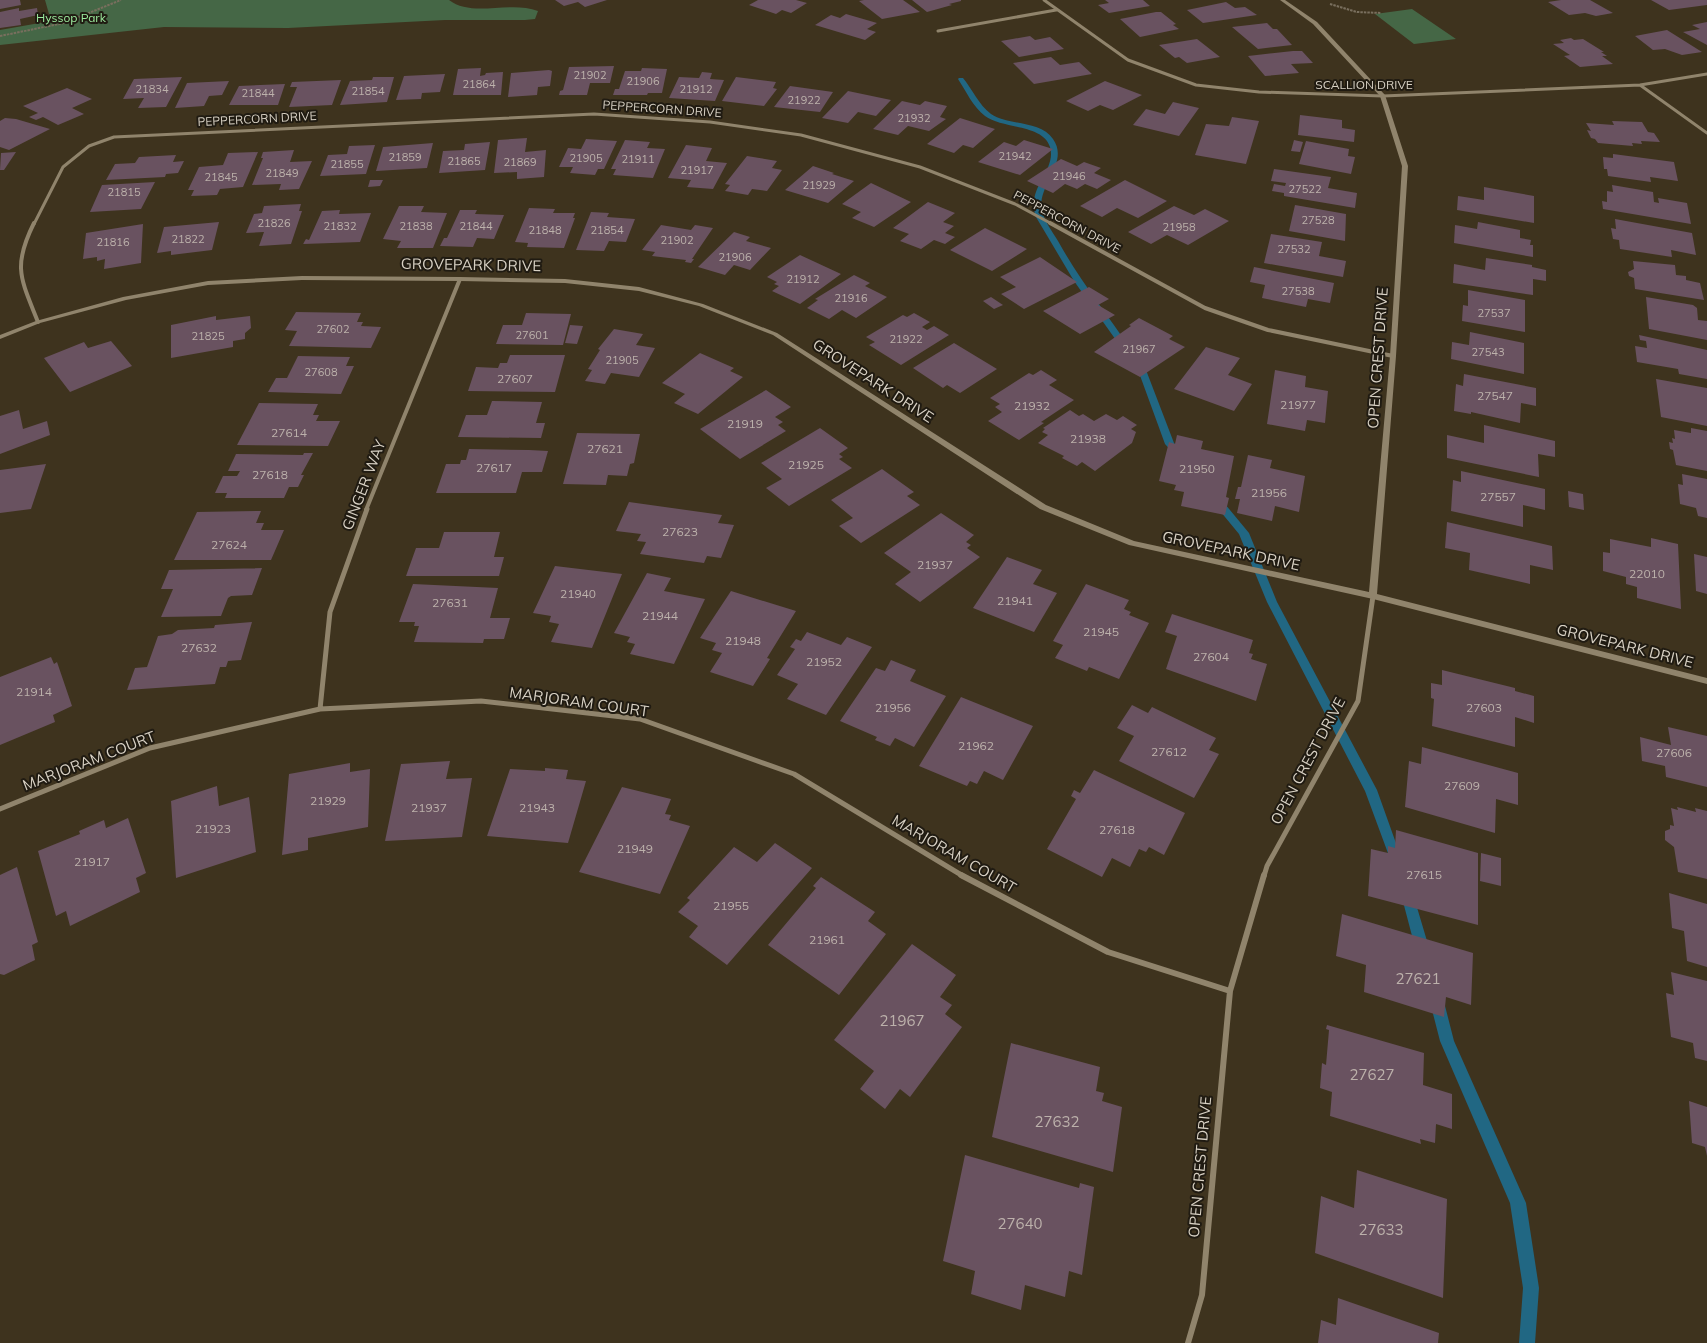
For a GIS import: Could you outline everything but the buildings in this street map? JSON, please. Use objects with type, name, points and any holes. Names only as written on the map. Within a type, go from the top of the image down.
[{"type":"street","name":"SCALLION DRIVE","points":[[1044,0],[1128,60],[1196,85],[1259,92],[1383,96],[1640,85],[1707,74]]},
{"type":"street","points":[[1282,0],[1315,23],[1383,96]]},
{"type":"street","points":[[938,31],[1056,10]]},
{"type":"street","points":[[1640,85],[1707,133]]},
{"type":"street","name":"OPEN CREST DRIVE","points":[[1188,1343],[1202,1295],[1230,991],[1267,866],[1358,701],[1373,596],[1393,356],[1405,166],[1383,96]]},
{"type":"street","name":"PEPPERCORN DRIVE","points":[[38,322],[20,275],[23,245],[62,167],[88,146],[114,137],[150,134],[594,114],[710,122],[801,135],[920,167],[1015,204],[1205,308],[1268,330],[1393,356]]},
{"type":"street","name":"GROVEPARK DRIVE","points":[[0,337],[38,322],[125,298],[208,283],[302,278],[460,278],[574,282],[640,289],[702,305],[775,334],[1043,507],[1132,543],[1373,596],[1707,681]]},
{"type":"street","name":"GINGER WAY","points":[[320,709],[330,612],[366,511],[460,278]]},
{"type":"street","name":"MARJORAM COURT","points":[[0,809],[150,748],[320,709],[481,701],[640,720],[794,774],[980,886],[1108,952],[1230,991]]},
{"type":"path","points":[[0,36],[64,24],[121,0]]},
{"type":"path","points":[[1323,0],[1336,7],[1357,12],[1381,13]]},
{"type":"green space","name":"Hyssop Park","points":[[45,0],[449,0],[469,8],[516,7],[538,11],[535,19],[525,20],[445,20],[288,28],[164,27],[0,45],[0,30],[51,21]]},
{"type":"green space","points":[[1412,9],[1456,39],[1414,44],[1375,14]]},
{"type":"waterway","points":[[961,79],[977,103],[988,115],[1003,122],[1038,131],[1050,140],[1054,148],[1054,156],[1038,196],[1038,213],[1069,267],[1126,348]]},
{"type":"waterway","points":[[1137,363],[1142,370],[1170,444],[1178,453]]},
{"type":"waterway","points":[[1216,500],[1244,533],[1272,602],[1371,790],[1396,860]]},
{"type":"waterway","points":[[1407,894],[1423,951]]},
{"type":"waterway","points":[[1437,1002],[1447,1041],[1518,1203],[1531,1288],[1527,1343]]}]
